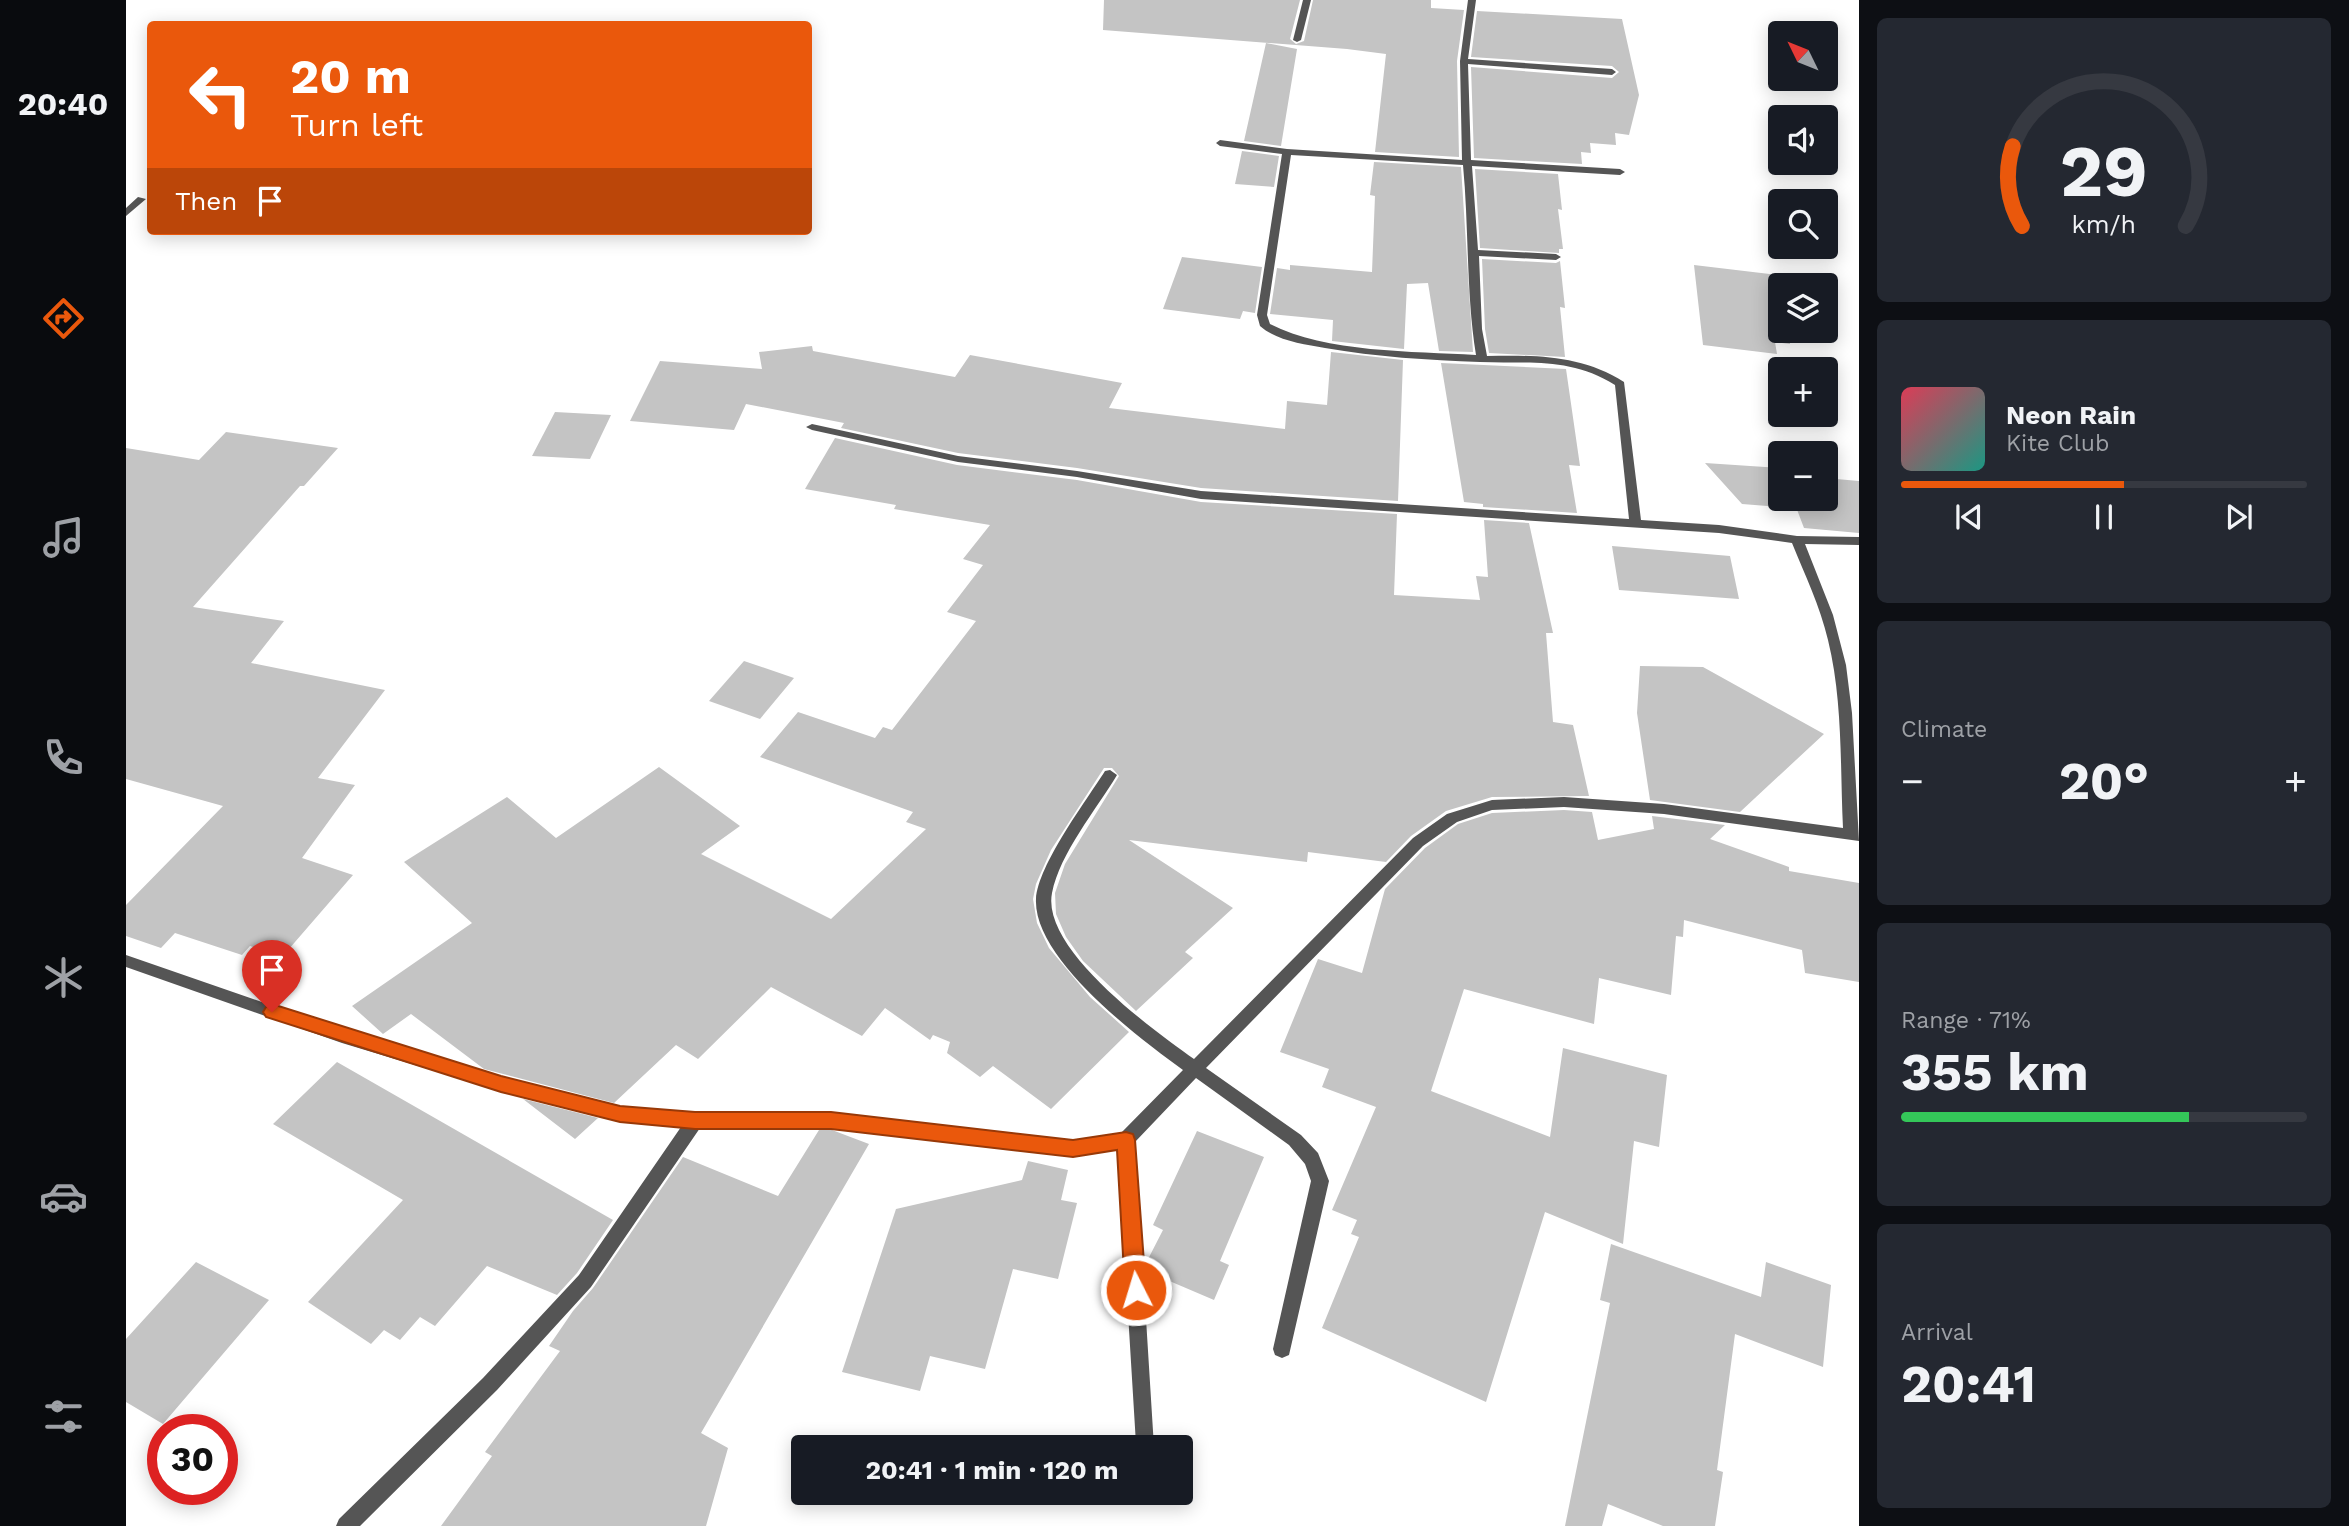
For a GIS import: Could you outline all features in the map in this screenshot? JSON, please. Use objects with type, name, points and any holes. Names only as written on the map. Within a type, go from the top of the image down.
[{"type":"street","points":[[1297,40],[1307,0]]},
{"type":"street","points":[[1472,0],[1464,61],[1467,164],[1482,359]]},
{"type":"street","points":[[1464,61],[1612,72]]},
{"type":"street","points":[[1220,144],[1287,152],[1620,172]]},
{"type":"street","points":[[1287,152],[1262,315],[1265,326],[1287,338],[1320,344],[1482,359],[1573,362],[1592,368],[1620,384],[1636,525]]},
{"type":"street","points":[[126,213],[141,199]]},
{"type":"street","points":[[1474,253],[1556,257]]},
{"type":"street","points":[[812,427],[958,459],[1077,474],[1201,495],[1719,529],[1797,540],[1859,541]]},
{"type":"street","points":[[126,961],[342,1035],[501,1084],[620,1114],[695,1121],[831,1120],[1073,1148],[1126,1140],[1419,842],[1452,818],[1492,805],[1564,802],[1664,809],[1855,835],[1843,688],[1835,643],[1824,605],[1797,540]]},
{"type":"street","points":[[1110,775],[1060,854],[1043,900],[1051,929],[1064,956],[1096,991],[1195,1068],[1296,1141],[1312,1158],[1320,1181],[1282,1349]]},
{"type":"street","points":[[346,1526],[490,1384],[585,1281],[695,1121]]},
{"type":"street","points":[[1126,1140],[1145,1435]]},
{"type":"building","points":[[1104,0],[1300,0],[1290,39],[1296,44],[1304,41],[1313,0],[1431,0],[1431,8],[1464,10],[1457,61],[1459,157],[1375,152],[1386,54],[1103,30]]},
{"type":"building","points":[[1477,11],[1622,19],[1639,95],[1629,135],[1615,133],[1616,145],[1590,143],[1591,153],[1581,152],[1582,164],[1474,158],[1471,67],[1612,78],[1619,72],[1612,66],[1471,57]]},
{"type":"building","points":[[1266,43],[1297,49],[1281,146],[1244,141]]},
{"type":"building","points":[[1242,151],[1279,156],[1274,187],[1235,184]]},
{"type":"building","points":[[1374,162],[1461,167],[1473,352],[1439,351],[1428,283],[1407,284],[1404,349],[1332,341],[1333,320],[1270,314],[1277,268],[1290,270],[1290,265],[1372,272],[1375,196],[1370,195]]},
{"type":"building","points":[[1475,169],[1558,174],[1562,210],[1558,209],[1563,249],[1559,249],[1559,253],[1480,248]]},
{"type":"building","points":[[1182,257],[1262,267],[1255,313],[1243,311],[1240,319],[1163,309]]},
{"type":"building","points":[[1482,259],[1556,263],[1560,261],[1565,308],[1560,307],[1565,357],[1489,353],[1485,329]]},
{"type":"building","points":[[1694,265],[1768,274],[1768,343],[1775,343],[1777,354],[1703,345]]},
{"type":"building","points":[[812,346],[813,351],[955,377],[970,355],[1122,383],[1109,408],[1285,429],[1287,401],[1327,405],[1331,352],[1403,360],[1398,501],[1201,488],[1077,468],[958,453],[841,428],[844,423],[746,404],[734,430],[630,421],[660,361],[762,369],[759,352]]},
{"type":"building","points":[[1441,363],[1566,369],[1580,466],[1569,465],[1577,513],[1483,507],[1483,504],[1464,502]]},
{"type":"building","points":[[555,412],[611,415],[590,459],[532,456]]},
{"type":"building","points":[[226,432],[338,448],[304,486],[300,486],[193,607],[284,621],[251,663],[385,690],[318,778],[355,785],[302,858],[353,875],[282,957],[250,946],[242,955],[175,933],[161,948],[126,936],[126,905],[223,806],[126,779],[126,448],[199,460]]},
{"type":"building","points":[[835,438],[957,465],[1077,480],[1201,502],[1397,514],[1394,595],[1480,600],[1476,576],[1488,577],[1484,520],[1529,523],[1553,633],[1546,633],[1553,722],[1573,725],[1589,796],[1492,797],[1446,811],[1411,836],[1386,862],[1308,852],[1307,862],[1129,840],[1233,908],[1185,952],[1193,958],[1136,1011],[1083,961],[1066,937],[1056,914],[1055,893],[1065,864],[1119,776],[1112,768],[1104,768],[1051,850],[1036,884],[1033,899],[1037,923],[1049,948],[1090,997],[1129,1032],[1051,1109],[993,1066],[980,1077],[947,1053],[950,1042],[933,1035],[930,1040],[885,1008],[862,1036],[771,987],[698,1059],[676,1045],[614,1103],[484,1069],[411,1014],[383,1034],[352,1006],[472,923],[404,862],[507,797],[556,838],[659,767],[740,826],[701,854],[831,919],[926,829],[906,822],[913,812],[760,757],[798,712],[875,738],[883,727],[892,730],[976,621],[947,612],[983,565],[963,559],[990,525],[894,509],[896,505],[805,489]]},
{"type":"building","points":[[1705,463],[1768,467],[1768,506],[1742,504]]},
{"type":"building","points":[[1838,479],[1859,481],[1859,533],[1804,528],[1798,511],[1838,511]]},
{"type":"building","points":[[1612,546],[1730,556],[1739,599],[1619,590]]},
{"type":"building","points":[[744,661],[794,678],[760,719],[709,701]]},
{"type":"building","points":[[1640,666],[1703,667],[1824,734],[1740,812],[1650,800],[1637,713]]},
{"type":"building","points":[[1564,810],[1592,812],[1598,840],[1654,829],[1652,816],[1725,825],[1710,839],[1789,867],[1789,871],[1859,883],[1859,982],[1805,973],[1802,950],[1684,920],[1683,937],[1676,936],[1671,995],[1599,978],[1594,1024],[1464,989],[1431,1091],[1550,1137],[1563,1048],[1667,1075],[1659,1147],[1634,1141],[1623,1244],[1545,1212],[1486,1402],[1322,1328],[1359,1237],[1351,1234],[1357,1220],[1332,1210],[1376,1107],[1322,1087],[1329,1069],[1280,1052],[1318,959],[1362,973],[1385,889],[1425,848],[1458,824],[1492,813]]},
{"type":"building","points":[[337,1062],[613,1220],[577,1273],[557,1295],[487,1266],[435,1326],[420,1317],[400,1340],[384,1330],[371,1344],[308,1302],[403,1200],[273,1124]]},
{"type":"building","points":[[523,1099],[598,1118],[575,1139]]},
{"type":"building","points":[[819,1130],[832,1130],[869,1144],[701,1433],[728,1448],[706,1526],[441,1526],[492,1456],[485,1452],[560,1351],[549,1346],[593,1288],[683,1157],[778,1196]]},
{"type":"building","points":[[1197,1131],[1264,1157],[1220,1261],[1229,1265],[1214,1300],[1146,1271],[1145,1265],[1163,1230],[1153,1225]]},
{"type":"building","points":[[1028,1161],[1068,1170],[1061,1200],[1077,1203],[1058,1279],[1013,1269],[985,1369],[930,1356],[920,1391],[842,1372],[896,1209],[1022,1180]]},
{"type":"building","points":[[1611,1244],[1761,1297],[1766,1262],[1831,1285],[1823,1367],[1735,1334],[1717,1470],[1723,1472],[1715,1526],[1663,1526],[1608,1504],[1602,1526],[1565,1526],[1610,1303],[1600,1300]]},
{"type":"building","points":[[196,1262],[269,1300],[172,1414],[147,1414],[126,1402],[126,1339]]},
{"type":"route","points":[[272,1012],[501,1084],[620,1114],[695,1121],[831,1120],[1073,1148],[1126,1140],[1136,1290]]}]
